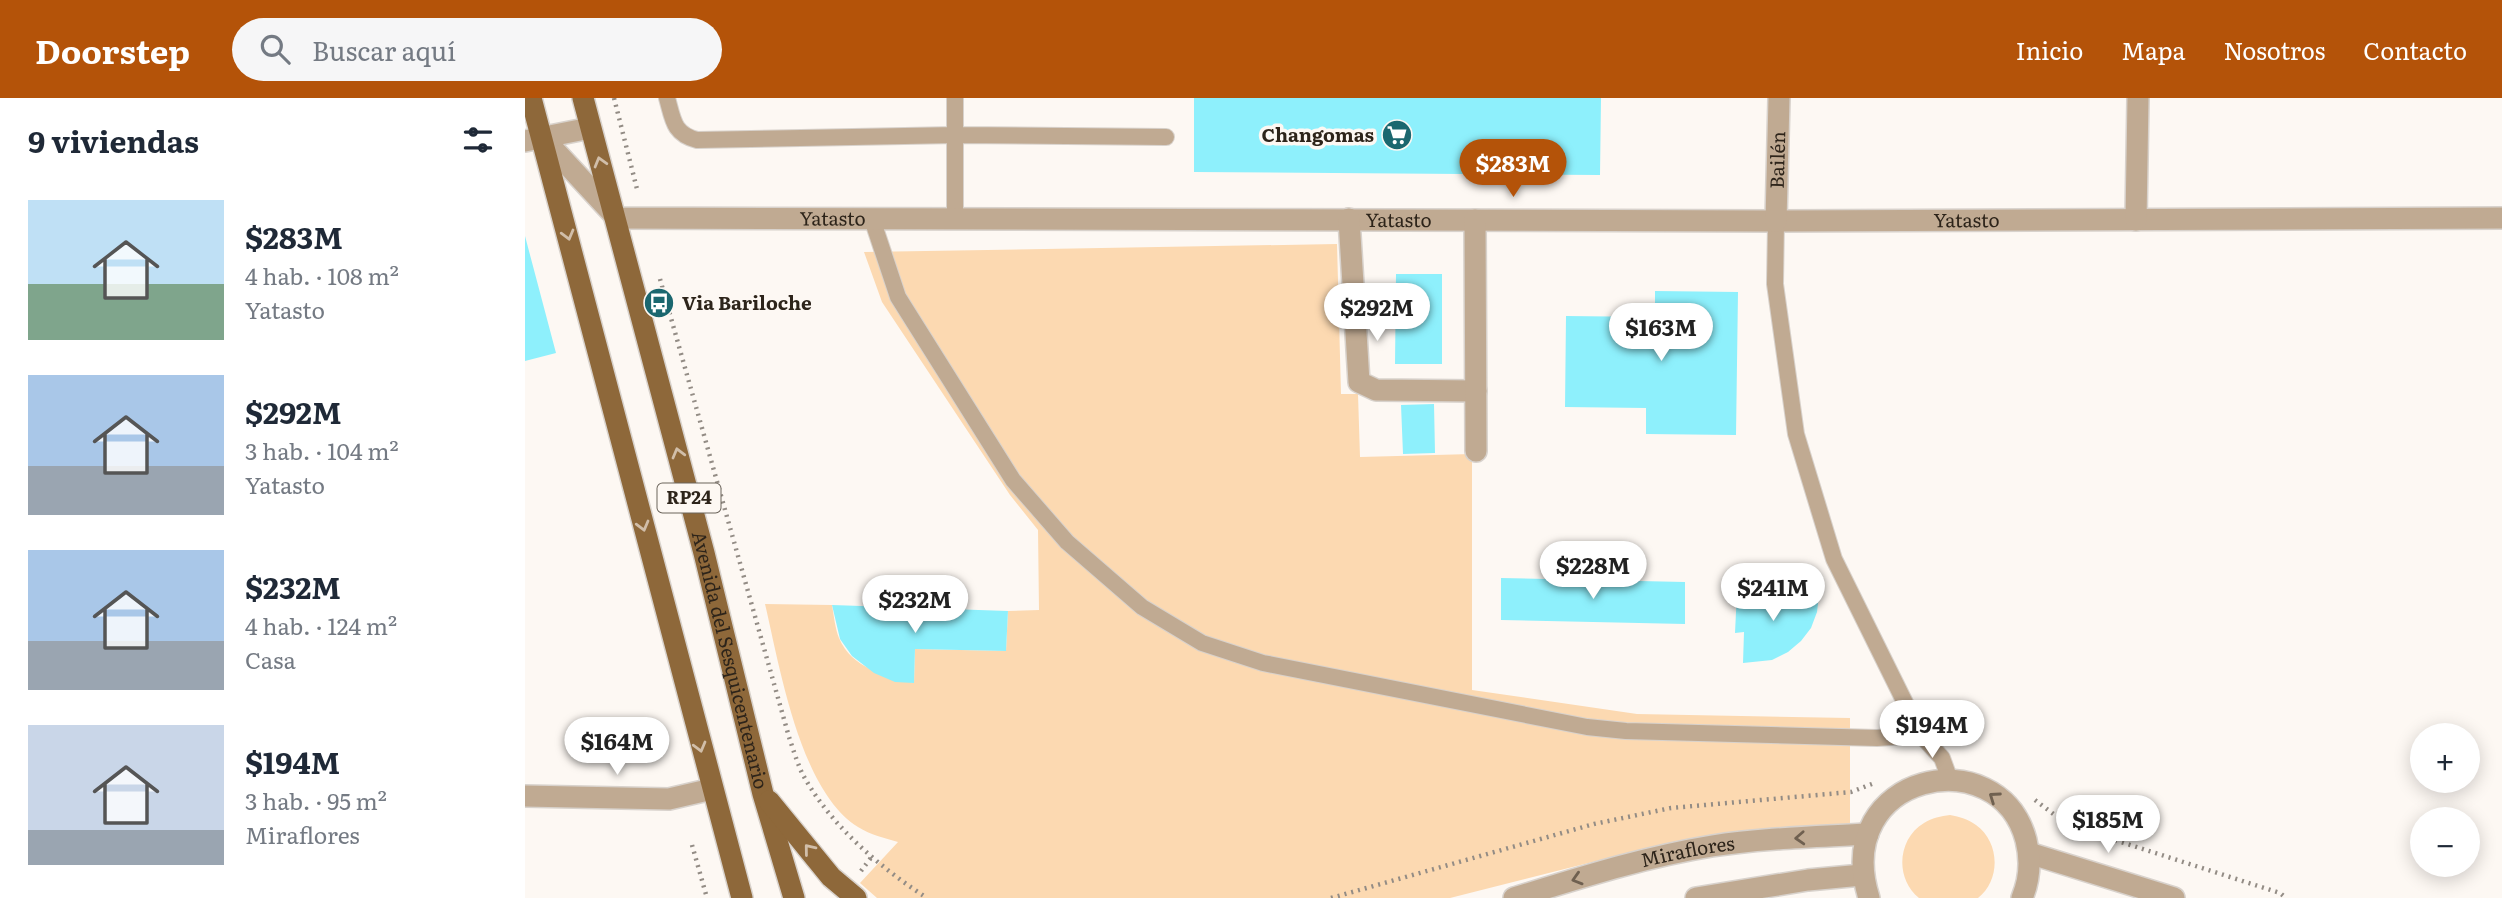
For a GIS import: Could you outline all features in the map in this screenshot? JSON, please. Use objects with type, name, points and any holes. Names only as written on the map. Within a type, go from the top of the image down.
[{"type":"main road","name":"RP24","points":[[531,98],[534,139],[742,898]]},
{"type":"main road","name":"Avenida del Sesquicentenario","points":[[583,98],[617,218],[763,794],[794,898]]},
{"type":"main road","points":[[763,794],[831,877],[856,898]]},
{"type":"street","name":"Bailén","points":[[1776,221],[1779,98]]},
{"type":"street","points":[[2136,220],[2138,98]]},
{"type":"street","points":[[534,139],[590,128]]},
{"type":"street","points":[[534,139],[617,218]]},
{"type":"street","name":"Yatasto","points":[[617,218],[1776,221],[2502,218]]},
{"type":"street","points":[[1349,219],[1359,382],[1376,390],[1476,391]]},
{"type":"street","points":[[1475,220],[1476,451]]},
{"type":"street","points":[[1869,898],[1862,875],[1863,847],[1873,820],[1892,799],[1917,785],[1950,780],[1972,784],[1997,797],[2013,813],[2024,832],[2029,853],[2029,875],[2022,898]]},
{"type":"street","points":[[525,796],[669,799],[712,789]]},
{"type":"street","name":"Miraflores","points":[[1514,898],[1621,865],[1712,846],[1868,834]]},
{"type":"street","points":[[2029,853],[2173,898]]},
{"type":"street","points":[[1696,898],[1808,880],[1862,875]]},
{"type":"lane","points":[[667,98],[675,126],[684,136],[697,139],[955,135],[1166,137]]},
{"type":"lane","points":[[955,98],[955,218]]},
{"type":"lane","points":[[872,219],[898,297],[1013,480],[1067,542],[1098,570],[1142,607],[1202,643],[1263,663],[1587,727],[1626,731],[1877,738],[1921,735]]},
{"type":"lane","points":[[1776,221],[1775,284],[1796,434],[1834,559],[1921,735],[1943,758],[1950,780]]},
{"type":"path","points":[[614,98],[645,219]]},
{"type":"path","points":[[660,278],[789,737],[802,773],[823,805],[848,834],[907,885],[927,898]]},
{"type":"path","points":[[692,845],[707,898]]},
{"type":"shaded area","points":[[1337,244],[1341,394],[1358,394],[1360,457],[1472,454],[1472,690],[1637,714],[1850,718],[1850,824],[1788,829],[1652,847],[1450,898],[877,898],[860,883],[898,842],[858,827],[838,810],[821,786],[795,726],[765,604],[832,605],[839,638],[852,657],[871,669],[914,683],[915,649],[1006,651],[1008,611],[1039,610],[1038,530],[1010,495],[882,302],[864,252]]},
{"type":"shaded area","points":[[1950,815],[1973,823],[1990,841],[1995,861],[1991,881],[1978,898],[1919,898],[1906,881],[1902,859],[1904,849],[1908,839],[1924,823]]},
{"type":"building","name":"Changomas","points":[[1194,98],[1601,98],[1600,175],[1194,172]]},
{"type":"building","points":[[525,236],[556,353],[525,361]]},
{"type":"building","points":[[1396,274],[1442,274],[1442,364],[1395,364]]},
{"type":"building","points":[[1655,291],[1738,292],[1736,435],[1646,434],[1646,408],[1565,407],[1566,316],[1655,317]]},
{"type":"building","points":[[1434,404],[1435,453],[1403,454],[1401,405]]},
{"type":"building","points":[[1501,578],[1685,582],[1685,624],[1501,620]]},
{"type":"building","points":[[1737,591],[1819,595],[1811,628],[1788,652],[1772,660],[1743,663],[1744,632],[1735,633]]},
{"type":"building","points":[[832,605],[1008,611],[1006,651],[915,649],[914,683],[895,682],[874,673],[852,656],[840,639]]},
{"type":"place","name":"Changomas","points":[[1397,135]]},
{"type":"place","name":"Via Bariloche","points":[[659,303]]}]
